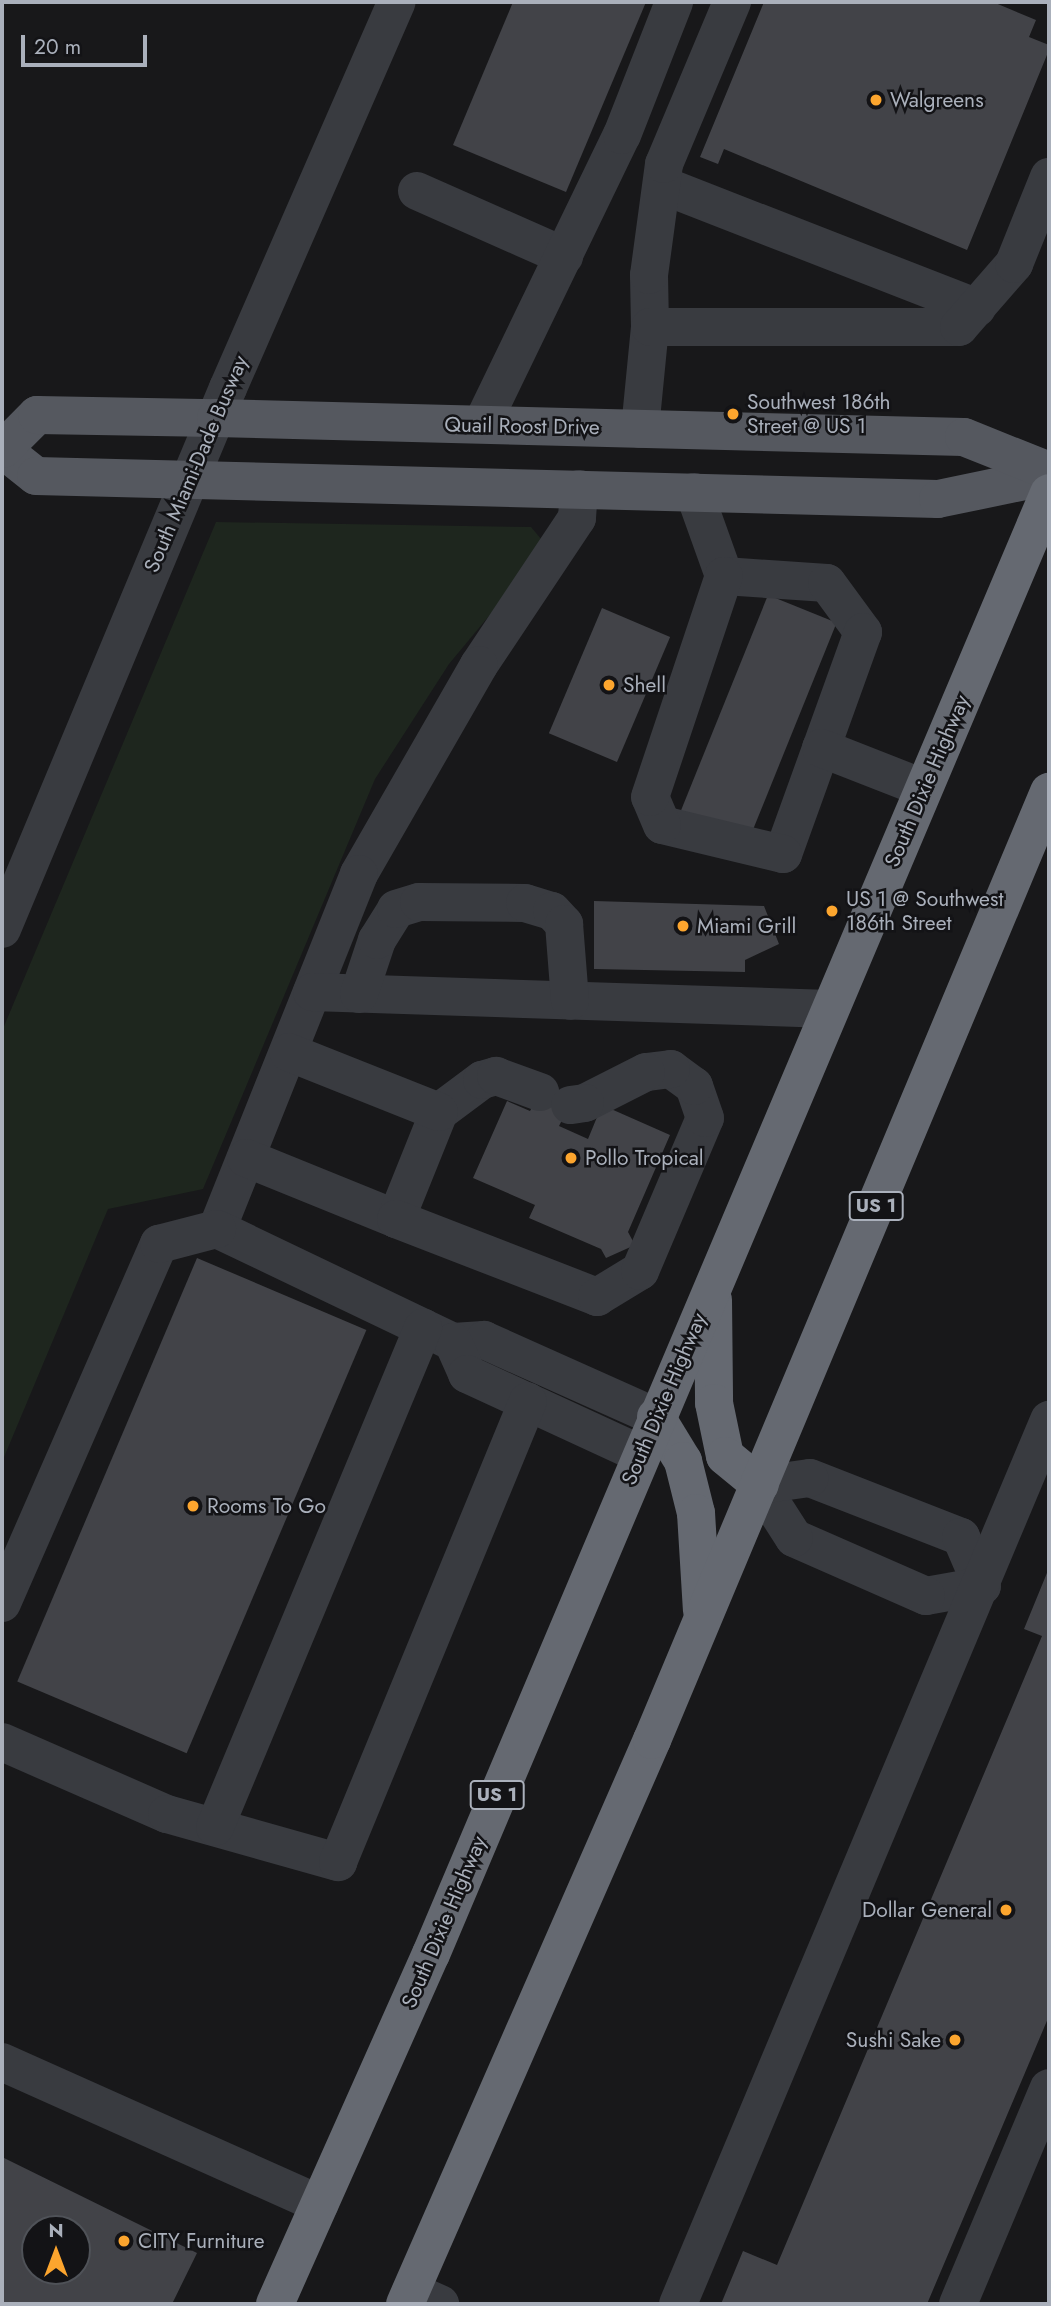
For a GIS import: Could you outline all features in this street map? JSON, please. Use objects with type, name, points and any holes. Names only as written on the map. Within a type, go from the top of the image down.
[{"type":"highway","name":"South Dixie Highway","points":[[275,2304],[431,1954],[640,1454],[1049,493]]},
{"type":"highway","name":"US 1","points":[[419,2300],[1049,792]]},
{"type":"highway","points":[[713,1283],[714,1403],[725,1456],[760,1485]]},
{"type":"highway","points":[[656,1417],[682,1461],[696,1513],[703,1619]]},
{"type":"main road","name":"Quail Roost Drive","points":[[37,415],[482,424],[964,437],[1049,474],[938,499],[36,476],[2,449],[37,415]]},
{"type":"lane","name":"South Miami-Dade Busway","points":[[2,929],[190,478],[397,2]]},
{"type":"lane","points":[[482,424],[622,135],[674,2]]},
{"type":"lane","points":[[640,429],[650,327],[649,275],[663,175],[732,2]]},
{"type":"lane","points":[[663,175],[977,308]]},
{"type":"lane","points":[[650,327],[958,327],[1014,264],[1049,177]]},
{"type":"lane","points":[[417,191],[564,256]]},
{"type":"lane","points":[[217,1229],[359,874],[479,665],[577,518],[579,489]]},
{"type":"lane","points":[[694,492],[724,576],[650,797],[662,825],[783,854],[863,632],[827,583],[724,576]]},
{"type":"lane","points":[[821,748],[923,788]]},
{"type":"lane","points":[[359,994],[377,940],[396,909],[419,902],[525,903],[552,911],[564,924],[570,1001]]},
{"type":"lane","points":[[312,992],[830,1009]]},
{"type":"lane","points":[[288,1052],[439,1112]]},
{"type":"lane","points":[[246,1158],[396,1219],[597,1297],[640,1271],[705,1118],[694,1086],[671,1069],[646,1072],[585,1103],[555,1098],[496,1076],[482,1080],[439,1112],[396,1219]]},
{"type":"lane","points":[[2,1604],[159,1244],[217,1229],[438,1335],[484,1340],[656,1417]]},
{"type":"lane","points":[[438,1335],[467,1374],[640,1454]]},
{"type":"lane","points":[[215,1827],[438,1335]]},
{"type":"lane","points":[[2,1742],[167,1814],[338,1862],[528,1402]]},
{"type":"lane","points":[[678,2304],[982,1586],[1049,1420]]},
{"type":"lane","points":[[810,1478],[961,1536],[982,1586],[926,1596],[794,1538],[760,1485],[810,1478]]},
{"type":"lane","points":[[2,2062],[320,2204]]},
{"type":"lane","points":[[958,2304],[1049,2088]]},
{"type":"shaded area","points":[[216,522],[531,527],[547,546],[449,664],[375,779],[203,1189],[108,1209],[2,1462],[2,1031]]},
{"type":"building","points":[[513,2],[646,2],[566,192],[453,145]]},
{"type":"building","name":"Walgreens","points":[[764,2],[993,2],[1036,20],[1029,37],[1049,45],[1049,50],[967,250],[724,149],[718,164],[700,157]]},
{"type":"building","name":"Shell","points":[[768,595],[837,623],[749,841],[680,813]]},
{"type":"building","name":"Shell","points":[[602,608],[670,637],[617,762],[549,733]]},
{"type":"building","name":"Miami Grill","points":[[594,901],[764,906],[779,944],[745,960],[745,972],[594,969]]},
{"type":"building","name":"Pollo Tropical","points":[[542,1089],[572,1100],[559,1126],[588,1139],[602,1105],[670,1135],[628,1232],[635,1245],[606,1258],[601,1249],[529,1218],[535,1205],[473,1178],[507,1101],[530,1111]]},
{"type":"building","name":"Rooms To Go","points":[[197,1258],[366,1330],[187,1753],[17,1681]]},
{"type":"building","points":[[1049,1568],[1049,2016],[927,2304],[721,2304],[743,2251],[777,2265],[1042,1636],[1024,1629]]},
{"type":"building","name":"CITY Furniture","points":[[2,2157],[197,2253],[172,2304],[2,2304]]},
{"type":"place","name":"Walgreens","points":[[876,100]]},
{"type":"place","name":"Southwest 186th Street @ US 1","points":[[733,414]]},
{"type":"place","name":"Shell","points":[[609,685]]},
{"type":"place","name":"US 1 @ Southwest 186th Street","points":[[832,911]]},
{"type":"place","name":"Miami Grill","points":[[683,926]]},
{"type":"place","name":"Pollo Tropical","points":[[571,1158]]},
{"type":"place","name":"Rooms To Go","points":[[193,1506]]},
{"type":"place","name":"Dollar General","points":[[1006,1910]]},
{"type":"place","name":"Sushi Sake","points":[[955,2040]]},
{"type":"place","name":"CITY Furniture","points":[[124,2241]]}]
